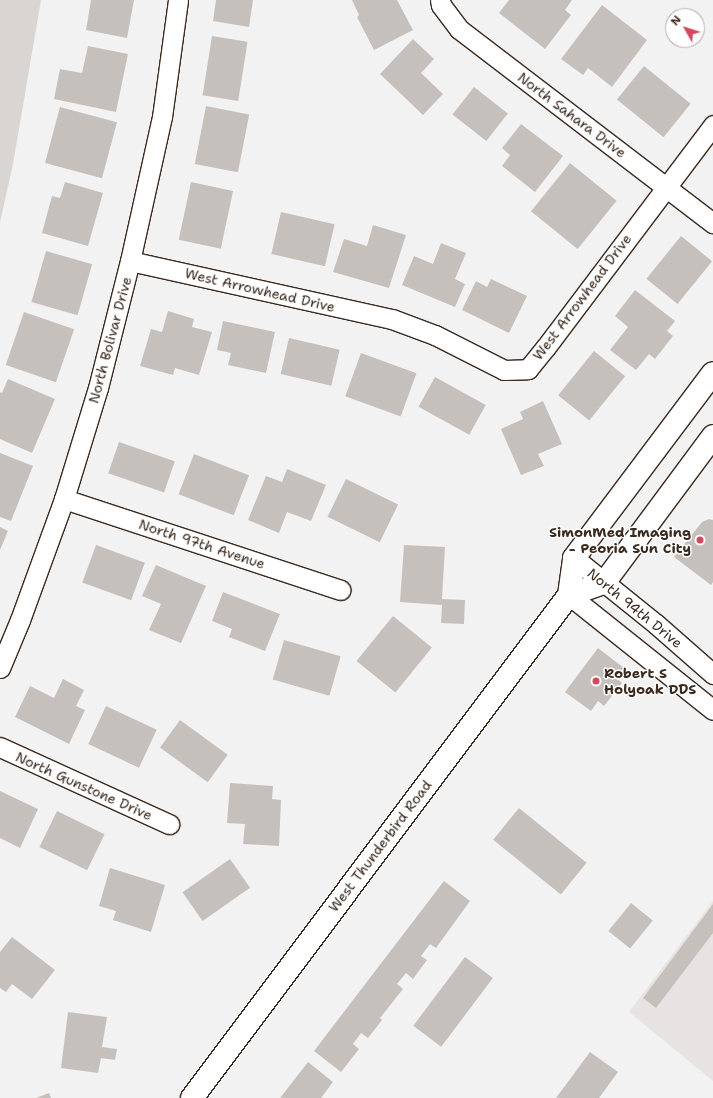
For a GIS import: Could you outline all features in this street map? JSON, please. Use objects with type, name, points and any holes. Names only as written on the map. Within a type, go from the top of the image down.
[{"type":"main road","name":"West Thunderbird Road","points":[[192,1098],[569,595],[574,558],[713,373]]},
{"type":"main road","points":[[569,595],[604,583],[713,436]]},
{"type":"street","name":"North Bolivar Drive","points":[[0,668],[20,620],[64,499],[98,388],[130,261],[162,117],[178,0]]},
{"type":"street","name":"North Sahara Drive","points":[[440,0],[441,5],[459,29],[713,223]]},
{"type":"street","name":"West Arrowhead Drive","points":[[130,261],[392,319],[435,335],[504,370],[528,369],[713,125]]},
{"type":"street","name":"North 97th Avenue","points":[[64,499],[340,590]]},
{"type":"street","name":"North 94th Drive","points":[[574,558],[656,624],[710,671]]},
{"type":"street","points":[[569,595],[713,710]]},
{"type":"street","points":[[688,690],[710,671]]},
{"type":"street","name":"North Gunstone Drive","points":[[0,747],[169,824]]},
{"type":"shaded area","points":[[0,0],[41,0],[13,164],[0,222]]},
{"type":"shaded area","points":[[713,901],[713,1081],[629,1012]]},
{"type":"building","points":[[91,0],[134,0],[127,38],[86,30]]},
{"type":"building","points":[[216,0],[253,0],[249,27],[213,21]]},
{"type":"building","points":[[352,0],[397,0],[413,30],[374,50],[357,17],[359,15]]},
{"type":"building","points":[[509,0],[572,0],[565,10],[571,15],[545,49],[499,13]]},
{"type":"building","points":[[602,5],[647,40],[612,87],[588,68],[583,75],[561,59]]},
{"type":"building","points":[[212,36],[248,42],[238,101],[203,95]]},
{"type":"building","points":[[413,39],[434,59],[421,73],[443,94],[423,115],[380,74]]},
{"type":"building","points":[[88,46],[128,54],[116,112],[54,99],[60,69],[82,73]]},
{"type":"building","points":[[644,66],[691,104],[664,137],[617,99]]},
{"type":"building","points":[[474,87],[508,113],[486,141],[452,115]]},
{"type":"building","points":[[206,106],[249,114],[238,172],[195,164]]},
{"type":"building","points":[[60,107],[117,122],[102,178],[45,163]]},
{"type":"building","points":[[521,124],[563,156],[535,192],[502,166],[510,155],[502,148]]},
{"type":"building","points":[[570,163],[617,201],[578,249],[531,211]]},
{"type":"building","points":[[65,182],[103,193],[88,246],[42,233],[52,196],[60,198]]},
{"type":"building","points":[[191,182],[233,191],[221,249],[179,240]]},
{"type":"building","points":[[281,212],[335,224],[325,266],[271,254]]},
{"type":"building","points":[[373,225],[406,235],[389,288],[333,272],[344,239],[367,246]]},
{"type":"building","points":[[681,236],[712,261],[677,304],[646,279]]},
{"type":"building","points":[[441,243],[466,253],[455,279],[465,284],[455,307],[402,285],[414,256],[433,264]]},
{"type":"building","points":[[46,251],[92,264],[78,315],[31,302]]},
{"type":"building","points":[[491,279],[527,296],[509,333],[462,310],[476,281],[487,287]]},
{"type":"building","points":[[635,290],[675,321],[667,331],[673,336],[655,359],[649,354],[636,370],[610,350],[628,327],[615,316]]},
{"type":"building","points":[[168,311],[194,319],[192,327],[212,332],[199,375],[175,368],[173,375],[140,366],[151,329],[162,332]]},
{"type":"building","points":[[24,312],[74,329],[56,382],[6,365]]},
{"type":"building","points":[[223,321],[275,332],[266,373],[228,365],[231,353],[217,350]]},
{"type":"building","points":[[289,338],[340,350],[331,386],[281,374]]},
{"type":"building","points":[[594,351],[625,376],[589,420],[558,395]]},
{"type":"building","points":[[361,353],[416,373],[401,416],[345,396]]},
{"type":"building","points":[[435,377],[486,405],[469,435],[419,407]]},
{"type":"building","points":[[8,379],[55,399],[32,453],[0,439],[0,392],[2,393]]},
{"type":"building","points":[[543,401],[562,444],[538,454],[544,466],[521,475],[501,429],[523,419],[520,412]]},
{"type":"building","points":[[119,442],[175,461],[164,492],[108,473]]},
{"type":"building","points":[[0,453],[33,466],[11,521],[0,517]]},
{"type":"building","points":[[194,454],[249,475],[234,515],[179,494]]},
{"type":"building","points":[[287,469],[326,485],[311,521],[287,512],[279,533],[248,520],[266,476],[282,482]]},
{"type":"building","points":[[346,479],[398,504],[380,542],[328,517]]},
{"type":"building","name":"SimonMed Imaging - Peoria Sun City","points":[[709,519],[713,520],[713,582],[711,585],[674,557],[702,522]]},
{"type":"building","points":[[0,527],[8,531],[0,550]]},
{"type":"building","points":[[96,545],[145,563],[131,600],[82,583]]},
{"type":"building","points":[[404,545],[445,547],[442,599],[465,600],[464,624],[441,623],[442,605],[400,602]]},
{"type":"building","points":[[156,565],[206,586],[181,643],[149,630],[161,604],[142,596]]},
{"type":"building","points":[[223,592],[280,614],[265,651],[229,637],[232,629],[212,621]]},
{"type":"building","points":[[393,616],[432,647],[395,693],[356,661]]},
{"type":"building","points":[[284,640],[341,656],[329,696],[273,679]]},
{"type":"building","name":"Robert S Holyoak DDS","points":[[598,648],[624,668],[616,678],[622,683],[604,706],[598,701],[591,711],[565,692]]},
{"type":"building","points":[[63,679],[84,690],[76,706],[85,710],[69,744],[15,717],[30,686],[54,698]]},
{"type":"building","points":[[106,706],[157,730],[139,768],[88,744]]},
{"type":"building","points":[[180,720],[228,755],[208,782],[160,748]]},
{"type":"building","points":[[230,783],[273,786],[272,799],[281,800],[279,846],[243,844],[245,824],[227,823]]},
{"type":"building","points":[[0,791],[38,809],[20,848],[0,838]]},
{"type":"building","points":[[519,808],[587,863],[561,895],[493,840]]},
{"type":"building","points":[[57,811],[105,834],[87,870],[39,847]]},
{"type":"building","points":[[230,859],[250,888],[203,921],[182,892]]},
{"type":"building","points":[[110,868],[165,885],[151,932],[113,920],[116,911],[99,906]]},
{"type":"building","points":[[444,881],[470,901],[436,948],[430,944],[421,956],[427,960],[413,979],[406,973],[397,984],[403,989],[380,1018],[382,1020],[368,1038],[361,1033],[353,1044],[359,1049],[341,1072],[314,1051]]},
{"type":"building","points":[[631,903],[653,921],[630,949],[608,931]]},
{"type":"building","points":[[713,904],[713,933],[656,1008],[643,998]]},
{"type":"building","points":[[12,937],[55,970],[32,999],[12,984],[6,992],[0,988],[0,952]]},
{"type":"building","points":[[465,957],[493,978],[441,1047],[413,1026]]},
{"type":"building","points":[[68,1012],[107,1017],[102,1047],[117,1049],[115,1060],[101,1058],[98,1073],[61,1068]]},
{"type":"building","points":[[590,1052],[618,1072],[599,1098],[556,1098]]},
{"type":"building","points":[[308,1062],[333,1082],[321,1098],[280,1098]]},
{"type":"building","points":[[49,1093],[51,1098],[36,1098]]},
{"type":"place","name":"SimonMed Imaging - Peoria Sun City","points":[[700,540]]},
{"type":"place","name":"Robert S Holyoak DDS","points":[[596,681]]}]
